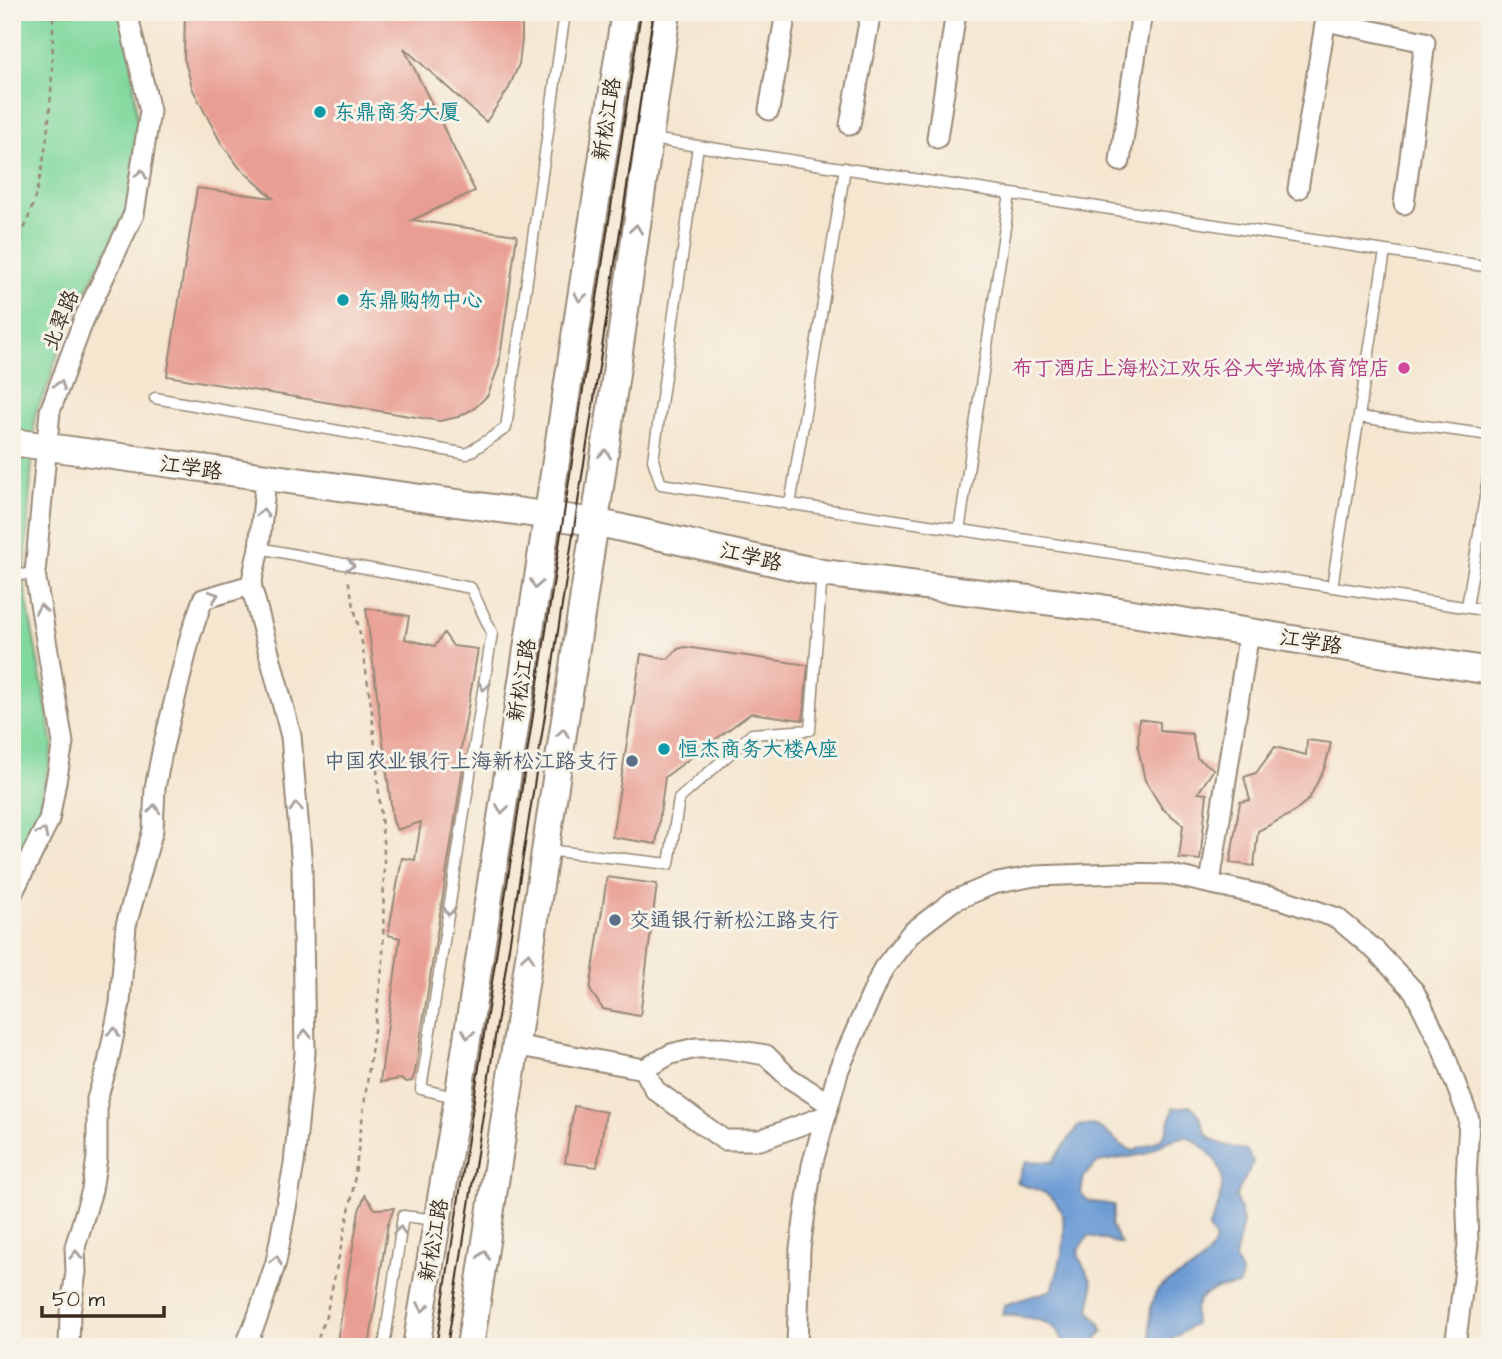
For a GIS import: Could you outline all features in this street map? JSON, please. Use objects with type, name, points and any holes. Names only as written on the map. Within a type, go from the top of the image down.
[{"type":"main road","name":"新松江路","points":[[416,1347],[458,1098],[625,12]]},
{"type":"main road","name":"新松江路","points":[[470,1347],[595,522],[667,12]]},
{"type":"main road","name":"江学路","points":[[12,442],[595,522],[822,573],[1101,608],[1490,671]]},
{"type":"street","name":"北翠路","points":[[12,894],[49,820],[63,743],[35,572],[50,411],[84,319],[134,214],[150,111],[127,12]]},
{"type":"street","points":[[769,110],[786,12]]},
{"type":"street","points":[[850,125],[871,12]]},
{"type":"street","points":[[937,138],[956,12]]},
{"type":"street","points":[[1120,161],[1142,12]]},
{"type":"street","points":[[1298,189],[1326,16],[1425,42],[1404,204]]},
{"type":"street","points":[[245,1347],[276,1262],[294,1164],[305,1053],[302,867],[291,736],[251,585],[259,548],[267,478]]},
{"type":"street","points":[[69,1347],[70,1313],[76,1272],[75,1247],[92,1190],[97,1158],[97,1099],[118,1015],[126,925],[153,830],[155,788],[172,710],[191,634],[203,599],[251,585]]},
{"type":"street","points":[[1210,883],[1248,632]]},
{"type":"street","points":[[797,1347],[800,1248],[812,1165],[827,1110],[839,1069],[883,969],[911,933],[953,901],[993,884],[1035,876],[1167,874],[1284,900],[1337,918],[1376,951],[1414,991],[1441,1045],[1469,1119],[1468,1245],[1455,1347]]},
{"type":"street","points":[[514,1045],[645,1069],[671,1054],[696,1048],[723,1048],[766,1055],[827,1110]]},
{"type":"street","points":[[645,1069],[655,1090],[723,1140],[760,1140],[827,1110]]},
{"type":"lane","points":[[155,398],[467,454],[506,428],[565,12]]},
{"type":"lane","points":[[648,138],[1490,267]]},
{"type":"lane","points":[[698,146],[653,460],[661,484],[1490,611]]},
{"type":"lane","points":[[790,505],[845,169]]},
{"type":"lane","points":[[959,531],[1010,194]]},
{"type":"lane","points":[[1332,587],[1385,251]]},
{"type":"lane","points":[[1359,417],[1490,435]]},
{"type":"lane","points":[[1467,607],[1490,467]]},
{"type":"lane","points":[[259,548],[471,588],[492,633],[421,1089],[458,1098]]},
{"type":"lane","points":[[12,576],[35,572]]},
{"type":"lane","points":[[545,849],[669,864],[680,799],[752,734],[810,730],[822,573]]},
{"type":"lane","points":[[384,1347],[402,1216],[437,1220]]},
{"type":"path","points":[[12,256],[29,220],[46,157],[52,85],[51,12]]},
{"type":"path","points":[[315,1347],[326,1316],[352,1197],[383,961],[384,852],[372,712],[362,643],[345,564]]},
{"type":"green space","points":[[12,12],[120,12],[132,59],[137,124],[129,206],[63,337],[48,386],[35,414],[24,584],[53,745],[40,808],[12,869]]},
{"type":"water","points":[[1191,1106],[1199,1115],[1208,1136],[1230,1147],[1247,1151],[1253,1162],[1236,1196],[1243,1222],[1235,1259],[1242,1276],[1238,1286],[1214,1290],[1203,1296],[1195,1308],[1195,1324],[1168,1342],[1168,1347],[1150,1347],[1150,1315],[1154,1297],[1166,1283],[1202,1261],[1216,1239],[1208,1229],[1220,1199],[1222,1175],[1211,1155],[1186,1136],[1168,1141],[1145,1154],[1098,1162],[1084,1176],[1081,1193],[1088,1201],[1114,1205],[1111,1226],[1121,1244],[1090,1236],[1079,1248],[1080,1259],[1092,1283],[1089,1311],[1103,1331],[1094,1342],[1094,1347],[1065,1347],[1062,1337],[1049,1324],[1032,1318],[1002,1314],[1004,1305],[1052,1290],[1062,1254],[1064,1227],[1057,1204],[1045,1193],[1017,1183],[1026,1161],[1052,1162],[1078,1126],[1088,1125],[1102,1129],[1118,1143],[1134,1151],[1162,1138],[1168,1128],[1173,1108]]},
{"type":"building","points":[[185,12],[522,12],[519,64],[509,88],[486,122],[404,48],[475,191],[412,220],[517,235],[499,365],[488,395],[475,408],[458,417],[440,421],[167,376],[197,188],[273,198],[239,167],[221,143],[193,90],[184,58]]},
{"type":"building","points":[[366,608],[409,616],[405,639],[435,646],[444,633],[453,646],[478,649],[459,760],[464,761],[415,1073],[412,1081],[406,1082],[401,1079],[380,1082],[400,938],[388,935],[402,858],[415,860],[421,822],[397,830],[393,821]]},
{"type":"building","name":"恒杰商务大楼A座","points":[[685,647],[808,665],[803,720],[751,713],[665,777],[656,844],[612,837],[641,654],[668,659],[678,649]]},
{"type":"building","points":[[1139,719],[1160,722],[1160,731],[1192,734],[1197,758],[1214,769],[1198,793],[1207,794],[1200,860],[1179,858],[1183,825],[1162,808],[1145,780],[1138,748]]},
{"type":"building","points":[[1307,740],[1331,743],[1325,767],[1309,799],[1291,814],[1258,831],[1254,866],[1230,863],[1240,802],[1250,800],[1244,777],[1256,773],[1275,747],[1306,755]]},
{"type":"building","points":[[607,877],[657,884],[640,1016],[603,1009],[590,990]]},
{"type":"building","points":[[574,1106],[606,1112],[597,1167],[565,1163]]},
{"type":"building","points":[[365,1195],[375,1209],[394,1208],[388,1224],[369,1347],[336,1347],[359,1211]]},
{"type":"tram line","points":[[436,1347],[641,12]]},
{"type":"tram line","points":[[447,1347],[654,12]]},
{"type":"place","name":"东鼎商务大厦","points":[[320,112]]},
{"type":"place","name":"东鼎购物中心","points":[[343,300]]},
{"type":"place","name":"布丁酒店上海松江欢乐谷大学城体育馆店","points":[[1404,368]]},
{"type":"place","name":"恒杰商务大楼A座","points":[[664,749]]},
{"type":"place","name":"中国农业银行上海新松江路支行","points":[[632,761]]},
{"type":"place","name":"交通银行新松江路支行","points":[[615,920]]}]
